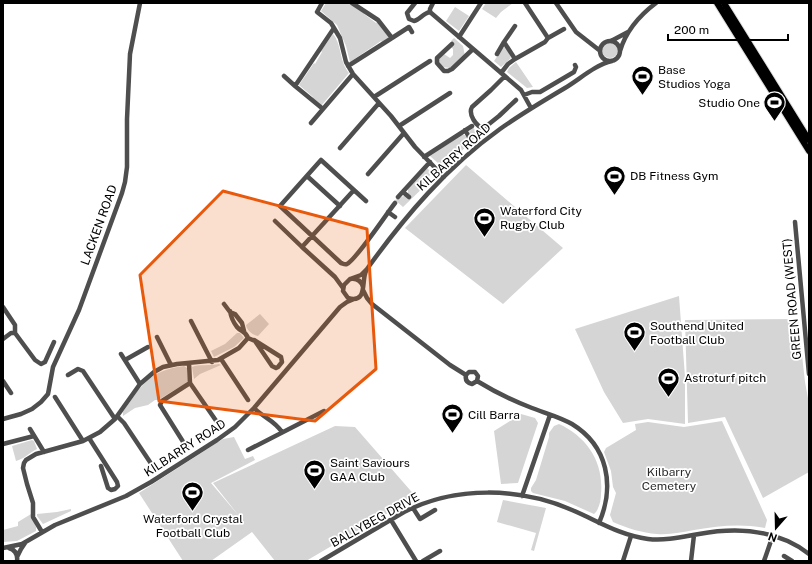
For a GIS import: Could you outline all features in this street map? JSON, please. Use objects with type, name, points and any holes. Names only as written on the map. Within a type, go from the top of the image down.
[{"type":"main road","points":[[717,3],[809,151]]},
{"type":"main road","points":[[724,3],[809,140]]},
{"type":"street","name":"LACKEN ROAD","points":[[3,419],[32,409],[48,394],[53,367],[79,310],[122,193],[127,167],[127,119],[130,54],[140,3]]},
{"type":"street","points":[[322,3],[317,12],[331,23],[340,38],[348,66],[353,74],[424,157],[444,177]]},
{"type":"street","points":[[352,3],[378,20],[392,38]]},
{"type":"street","points":[[415,3],[407,12],[410,20],[416,20],[430,12]]},
{"type":"street","points":[[430,12],[433,3]]},
{"type":"street","points":[[459,37],[481,3]]},
{"type":"street","points":[[525,3],[548,38]]},
{"type":"street","points":[[556,3],[574,29],[600,52],[604,60],[612,61],[618,57],[624,39],[630,30],[644,13],[656,3]]},
{"type":"street","points":[[430,12],[520,89],[530,108]]},
{"type":"street","points":[[497,54],[514,26]]},
{"type":"street","points":[[348,66],[409,27]]},
{"type":"street","points":[[296,86],[334,28]]},
{"type":"street","points":[[516,100],[485,127],[479,126],[470,114],[472,107],[491,90],[503,74],[508,64],[564,29]]},
{"type":"street","points":[[588,41],[611,41],[630,30]]},
{"type":"street","points":[[611,41],[619,46],[620,52]]},
{"type":"street","points":[[504,42],[514,59]]},
{"type":"street","points":[[594,69],[599,61],[601,45],[605,42]]},
{"type":"street","points":[[452,44],[448,51],[438,55],[437,60],[441,69],[445,72],[456,66],[473,49]]},
{"type":"street","points":[[374,97],[430,61]]},
{"type":"street","name":"KILBARRY ROAD","points":[[338,309],[342,300],[343,289],[348,280],[361,275],[367,269],[406,217],[444,177],[484,141],[530,108],[604,63],[612,61]]},
{"type":"street","points":[[524,95],[532,92],[540,92],[574,72],[576,67],[575,65]]},
{"type":"street","points":[[311,123],[353,74]]},
{"type":"street","points":[[284,76],[323,109]]},
{"type":"street","points":[[399,126],[450,93]]},
{"type":"street","points":[[340,148],[379,103]]},
{"type":"street","points":[[424,157],[472,126]]},
{"type":"street","points":[[465,130],[469,137]]},
{"type":"street","points":[[368,174],[404,133]]},
{"type":"street","points":[[366,202],[321,160],[280,206],[341,263],[345,264],[348,263],[361,249],[394,203]]},
{"type":"street","points":[[398,197],[430,162]]},
{"type":"street","points":[[307,176],[340,206]]},
{"type":"street","points":[[302,247],[354,190]]},
{"type":"street","points":[[403,192],[409,197]]},
{"type":"street","points":[[388,212],[395,217]]},
{"type":"street","points":[[275,221],[335,277],[346,296],[372,304]]},
{"type":"street","name":"GREEN ROAD (WEST)","points":[[795,222],[809,374]]},
{"type":"street","name":"KILBARRY ROAD","points":[[363,288],[364,277],[367,269]]},
{"type":"street","points":[[335,277],[348,280],[353,278],[360,281],[367,298],[372,304],[450,365],[466,375],[468,383],[472,384],[477,381]]},
{"type":"street","points":[[356,299],[362,295],[363,288]]},
{"type":"street","name":"KILBARRY ROAD","points":[[5,548],[26,542],[68,519],[117,500],[139,489],[217,440],[235,427],[254,408],[338,309],[346,302],[356,299]]},
{"type":"street","points":[[224,304],[230,311],[231,317],[237,328],[244,331],[248,338],[254,340],[282,358],[282,362],[278,368],[272,366],[254,340]]},
{"type":"street","points":[[3,307],[15,325],[15,332],[35,360],[41,364],[44,363],[54,342]]},
{"type":"street","points":[[190,321],[212,362]]},
{"type":"street","points":[[3,339],[10,333],[15,332]]},
{"type":"street","points":[[157,337],[171,365]]},
{"type":"street","points":[[42,532],[33,517],[32,503],[25,480],[23,466],[25,461],[30,457],[44,452],[83,441],[104,430],[116,418],[140,384],[154,372],[171,365],[212,362],[221,359],[239,348],[248,338]]},
{"type":"street","points":[[125,360],[148,347]]},
{"type":"street","points":[[121,354],[140,384]]},
{"type":"street","points":[[221,359],[248,400]]},
{"type":"street","points":[[189,363],[190,383],[219,425]]},
{"type":"street","points":[[68,375],[73,369],[83,371],[116,418],[123,421],[154,468]]},
{"type":"street","points":[[466,375],[469,372],[475,372],[478,376],[477,381]]},
{"type":"street","points":[[3,381],[11,393]]},
{"type":"street","points":[[477,381],[505,397],[568,422],[584,433],[594,445],[601,459],[606,475],[608,494],[599,523]]},
{"type":"street","points":[[187,448],[160,405],[162,400],[190,383]]},
{"type":"street","points":[[54,397],[83,441]]},
{"type":"street","points":[[254,408],[274,422],[282,432]]},
{"type":"street","points":[[248,450],[324,411]]},
{"type":"street","points":[[522,496],[550,415]]},
{"type":"street","points":[[30,428],[44,452]]},
{"type":"street","points":[[3,444],[34,436]]},
{"type":"street","points":[[89,438],[117,482],[118,486],[114,490],[110,490],[107,487],[101,466]]},
{"type":"street","name":"BALLYBEG DRIVE","points":[[321,561],[413,508],[442,498],[469,493],[496,493],[522,496],[559,505],[616,531],[631,536],[661,539],[738,530],[755,531],[773,535],[791,543],[809,554]]},
{"type":"street","points":[[413,508],[420,519],[435,510]]},
{"type":"street","points":[[391,520],[416,561]]},
{"type":"street","points":[[691,561],[694,535]]},
{"type":"street","points":[[764,561],[773,535]]},
{"type":"street","points":[[623,561],[631,536]]},
{"type":"street","name":"KILBARRY ROAD","points":[[17,560],[20,549],[26,542]]},
{"type":"street","points":[[5,548],[15,551],[17,560]]},
{"type":"street","points":[[423,561],[440,551]]},
{"type":"street","points":[[784,556],[792,561]]},
{"type":"highlighted area","points":[[223,191],[367,229],[376,369],[315,421],[159,401],[140,275]]},
{"type":"green space","points":[[326,3],[348,3],[376,23],[377,22],[388,38],[382,42],[381,41],[350,62],[346,46],[337,25],[321,11]]},
{"type":"green space","points":[[486,3],[513,3],[496,18],[482,9]]},
{"type":"green space","points":[[455,7],[469,16],[459,31],[446,21]]},
{"type":"green space","points":[[333,34],[336,38],[344,63],[349,73],[321,106],[299,85],[314,63],[315,64],[322,52],[321,51]]},
{"type":"green space","points":[[454,38],[463,46],[465,56],[450,68],[442,67],[438,61],[439,58],[444,54],[450,58],[453,55],[453,49],[451,47],[454,44],[451,41]]},
{"type":"green space","points":[[610,42],[617,47],[618,50],[613,57],[610,58],[603,53],[602,50],[607,43]]},
{"type":"green space","points":[[505,47],[511,58],[501,67],[494,61]]},
{"type":"green space","points":[[516,62],[533,87],[527,88],[507,72]]},
{"type":"green space","points":[[473,127],[478,135],[447,165],[442,163],[439,164],[430,156],[461,135],[465,135],[468,139],[471,137],[469,132]]},
{"type":"green space","name":"Waterford City Rugby Club","points":[[466,165],[563,248],[503,304],[405,228]]},
{"type":"green space","points":[[427,168],[431,172],[429,177],[430,181],[403,207],[395,200],[408,194],[408,189]]},
{"type":"green space","name":"Southend United Football Club","points":[[679,296],[685,377],[685,424],[648,419],[623,423],[604,392],[575,329]]},
{"type":"green space","points":[[260,314],[269,324],[258,336],[250,332],[246,325]]},
{"type":"green space","points":[[798,319],[809,404],[809,472],[763,498],[725,417],[688,423],[685,320]]},
{"type":"green space","points":[[237,333],[240,333],[244,338],[234,347],[214,357],[211,351],[225,344]]},
{"type":"green space","points":[[221,365],[200,374],[194,379],[192,367]]},
{"type":"green space","points":[[184,366],[187,368],[188,381],[186,383],[158,400],[155,400],[148,405],[135,408],[123,416],[123,412],[135,394],[147,381],[162,372],[172,368]]},
{"type":"green space","points":[[521,414],[535,418],[538,423],[518,483],[501,484],[494,431]]},
{"type":"green space","name":"Kilbarry Cemetery","points":[[722,421],[767,520],[765,528],[756,526],[729,526],[662,534],[640,531],[613,522],[610,515],[616,493],[613,487],[611,471],[604,452],[606,448],[636,430],[635,424],[648,422],[684,427]]},
{"type":"green space","points":[[559,424],[569,429],[585,443],[592,452],[600,471],[601,496],[600,502],[594,514],[565,501],[533,493],[531,491],[531,488],[536,480],[549,433],[554,426]]},
{"type":"green space","name":"Saint Saviours GAA Club","points":[[335,426],[355,427],[417,498],[386,514],[306,561],[275,561],[252,532],[211,561],[183,561],[139,493],[223,439],[234,437],[245,459],[253,456],[255,460],[211,483],[239,516],[213,483]]},
{"type":"green space","points":[[32,440],[34,441],[37,449],[22,459],[16,461],[12,446]]},
{"type":"green space","points":[[503,500],[546,508],[534,551],[531,550],[536,533],[497,522]]},
{"type":"green space","points":[[71,509],[71,511],[43,524],[37,516],[37,514]]},
{"type":"green space","points":[[31,514],[36,531],[17,541],[3,542],[3,530],[18,526],[18,522]]},
{"type":"place","name":"Base Studios Yoga","points":[[643,96]]},
{"type":"place","name":"Studio One","points":[[775,122]]},
{"type":"place","name":"DB Fitness Gym","points":[[615,196]]},
{"type":"place","name":"Waterford City Rugby Club","points":[[485,238]]},
{"type":"place","name":"Southend United Football Club","points":[[635,352]]},
{"type":"place","name":"Astroturf pitch","points":[[668,398]]},
{"type":"place","name":"Cill Barra","points":[[453,434]]},
{"type":"place","name":"Saint Saviours GAA Club","points":[[315,490]]},
{"type":"place","name":"Waterford Crystal Football Club","points":[[193,512]]}]
